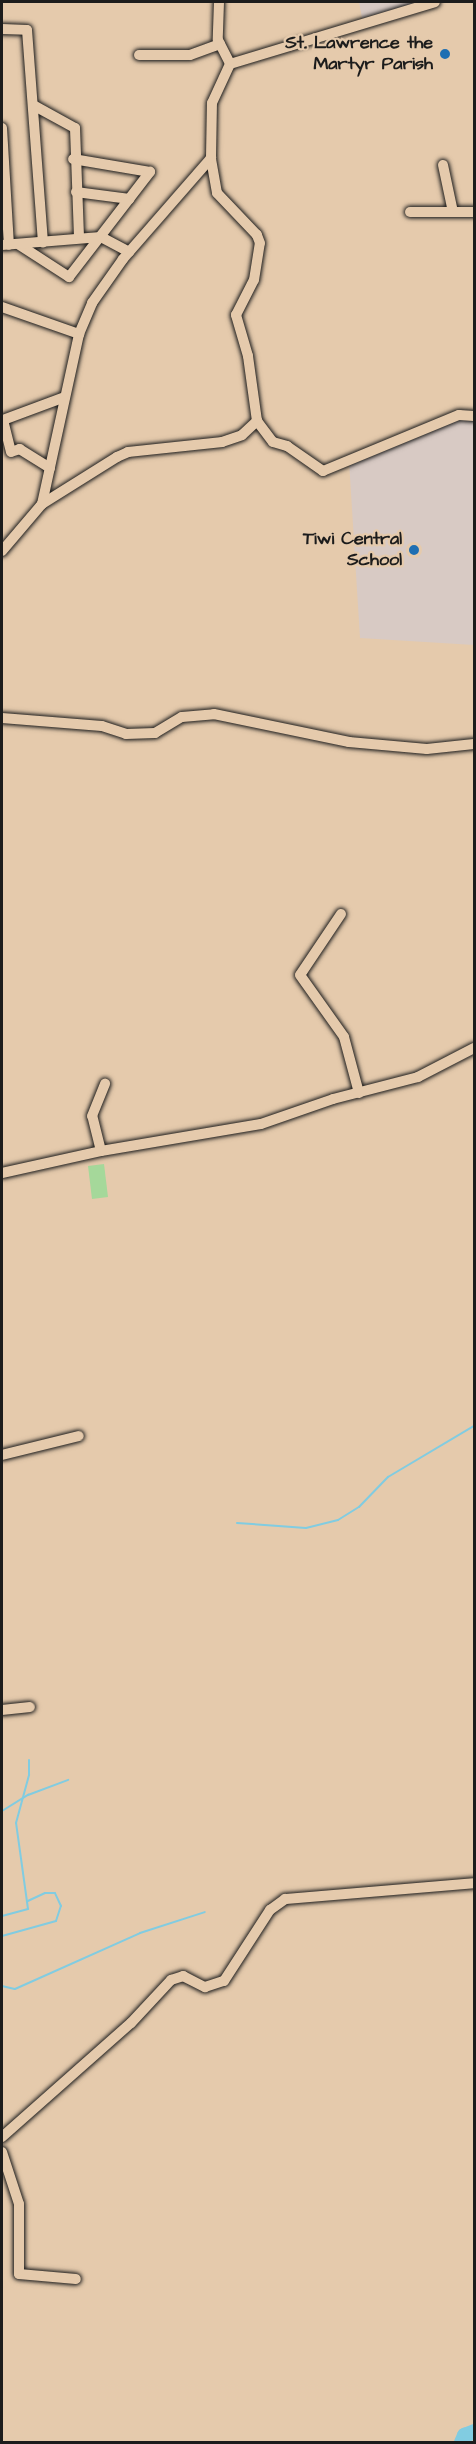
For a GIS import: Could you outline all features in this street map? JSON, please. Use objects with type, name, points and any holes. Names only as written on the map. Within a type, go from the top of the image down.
[{"type":"street","points":[[219,2],[220,45],[230,64]]},
{"type":"street","points":[[435,2],[230,64],[212,104],[211,158],[217,193],[257,235],[260,243],[254,280],[236,315],[252,377],[257,420],[273,442],[287,446],[322,471],[459,415],[474,416]]},
{"type":"street","points":[[2,29],[27,30],[43,242]]},
{"type":"street","points":[[139,56],[190,55],[220,45]]},
{"type":"street","points":[[33,105],[75,128],[73,159],[79,238]]},
{"type":"street","points":[[2,128],[2,182],[10,245]]},
{"type":"street","points":[[42,504],[79,334],[92,303],[129,252],[211,158]]},
{"type":"street","points":[[10,245],[69,277],[150,172],[73,159]]},
{"type":"street","points":[[443,165],[453,212]]},
{"type":"street","points":[[76,192],[130,199]]},
{"type":"street","points":[[410,212],[474,212]]},
{"type":"street","points":[[10,245],[101,237],[129,252]]},
{"type":"street","points":[[2,307],[79,334]]},
{"type":"street","points":[[50,468],[20,449],[10,452],[3,420],[65,397]]},
{"type":"street","points":[[2,551],[42,504],[128,452],[222,442],[242,435],[257,420]]},
{"type":"street","points":[[2,718],[102,726],[126,734],[155,733],[182,717],[214,714],[349,741],[426,749],[474,744]]},
{"type":"street","points":[[341,914],[300,975],[344,1037],[359,1093]]},
{"type":"street","points":[[2,1173],[101,1151],[240,1130],[418,1077],[474,1048]]},
{"type":"street","points":[[101,1151],[92,1116],[105,1084]]},
{"type":"street","points":[[2,1455],[79,1436]]},
{"type":"street","points":[[2,1710],[30,1707]]},
{"type":"street","points":[[2,2137],[131,2023],[171,1980],[183,1977],[205,1987],[224,1981],[270,1910],[285,1899],[474,1883]]},
{"type":"street","points":[[2,2152],[20,2204],[19,2274],[76,2278]]},
{"type":"shaded area","points":[[359,2],[422,2],[362,18]]},
{"type":"shaded area","name":"Tiwi Central School","points":[[474,413],[474,645],[360,638],[349,461]]},
{"type":"green space","points":[[104,1164],[108,1197],[92,1199],[88,1166]]},
{"type":"waterway","points":[[237,1523],[306,1528],[338,1520],[359,1507],[388,1477],[474,1426]]},
{"type":"waterway","points":[[2,1916],[28,1909],[16,1823],[29,1775],[29,1760]]},
{"type":"waterway","points":[[2,1811],[28,1795],[68,1780]]},
{"type":"waterway","points":[[2,1936],[56,1921],[61,1906],[55,1893],[45,1893],[28,1901]]},
{"type":"waterway","points":[[2,1986],[15,1989],[140,1933],[205,1912]]},
{"type":"waterway","points":[[461,2442],[464,2435],[474,2431]]},
{"type":"place","name":"St. Lawrence the Martyr Parish","points":[[445,54]]},
{"type":"place","name":"Tiwi Central School","points":[[414,550]]}]
